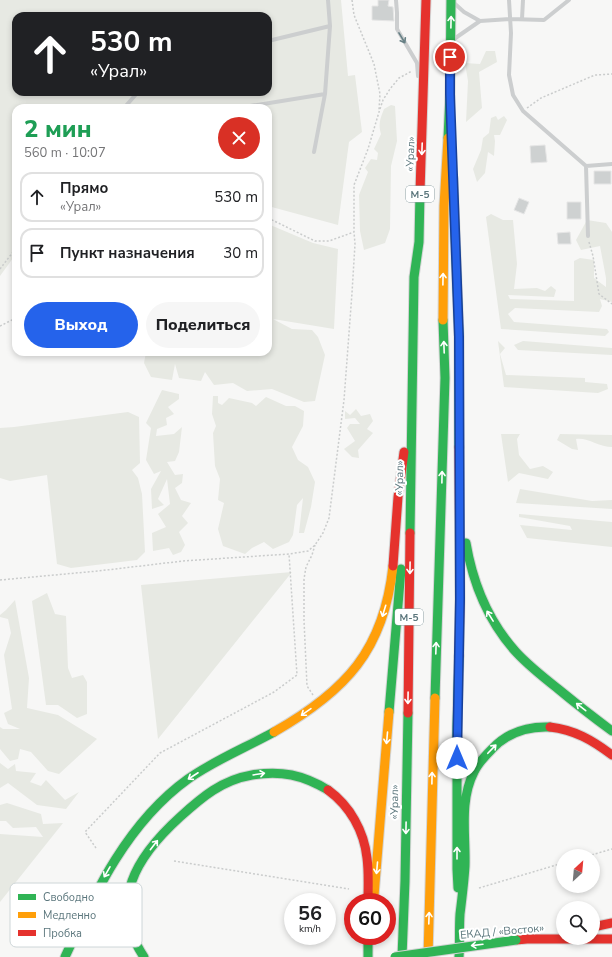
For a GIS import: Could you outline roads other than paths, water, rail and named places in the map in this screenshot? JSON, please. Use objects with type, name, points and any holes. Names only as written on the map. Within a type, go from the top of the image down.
[{"type":"main road","name":"«Урал»","points":[[402,957],[405,881],[414,277],[419,242],[426,0]]},
{"type":"main road","name":"М-5","points":[[428,957],[434,718],[442,516],[444,206],[450,94],[452,0]]},
{"type":"main road","points":[[450,94],[459,337],[460,599],[457,735],[457,869],[460,920]]},
{"type":"main road","points":[[375,893],[403,538],[408,380],[414,277]]},
{"type":"main road","points":[[101,883],[137,828],[167,795],[199,772],[299,717],[321,702],[347,678],[361,660],[382,619],[388,598],[393,569],[398,497],[406,434]]},
{"type":"main road","points":[[459,498],[463,514],[468,557],[477,587],[486,609],[498,629],[516,652],[536,672],[612,731]]},
{"type":"main road","points":[[459,957],[460,920],[465,866],[466,800],[472,776],[479,763],[498,743],[507,736],[535,727],[566,729],[590,739],[612,755]]},
{"type":"main road","points":[[132,883],[135,872],[156,842],[172,824],[208,794],[227,783],[244,776],[263,773],[280,773],[310,780],[324,787],[345,805],[360,830],[366,845],[368,864],[368,893]]},
{"type":"main road","points":[[600,926],[612,923]]},
{"type":"main road","points":[[526,939],[556,933]]},
{"type":"main road","name":"ЕКАД / «Восток»","points":[[395,957],[526,939],[612,939]]},
{"type":"main road","points":[[369,957],[370,945]]},
{"type":"main road","points":[[65,957],[70,947]]},
{"type":"main road","points":[[137,947],[144,957]]},
{"type":"lane","points":[[314,152],[325,94],[330,26],[328,0]]},
{"type":"lane","points":[[396,0],[397,29],[417,63],[418,79]]},
{"type":"lane","points":[[452,0],[464,12],[480,21]]},
{"type":"lane","points":[[509,0],[511,33],[509,75],[513,95],[523,111],[586,166],[612,164]]},
{"type":"lane","points":[[522,19],[523,0]]},
{"type":"lane","points":[[450,42],[480,21],[510,19],[544,20],[569,0]]},
{"type":"lane","points":[[272,40],[330,26]]},
{"type":"lane","points":[[263,104],[325,94]]},
{"type":"lane","points":[[418,95],[423,110]]},
{"type":"lane","points":[[128,104],[134,96]]},
{"type":"lane","points":[[586,166],[588,236]]}]
